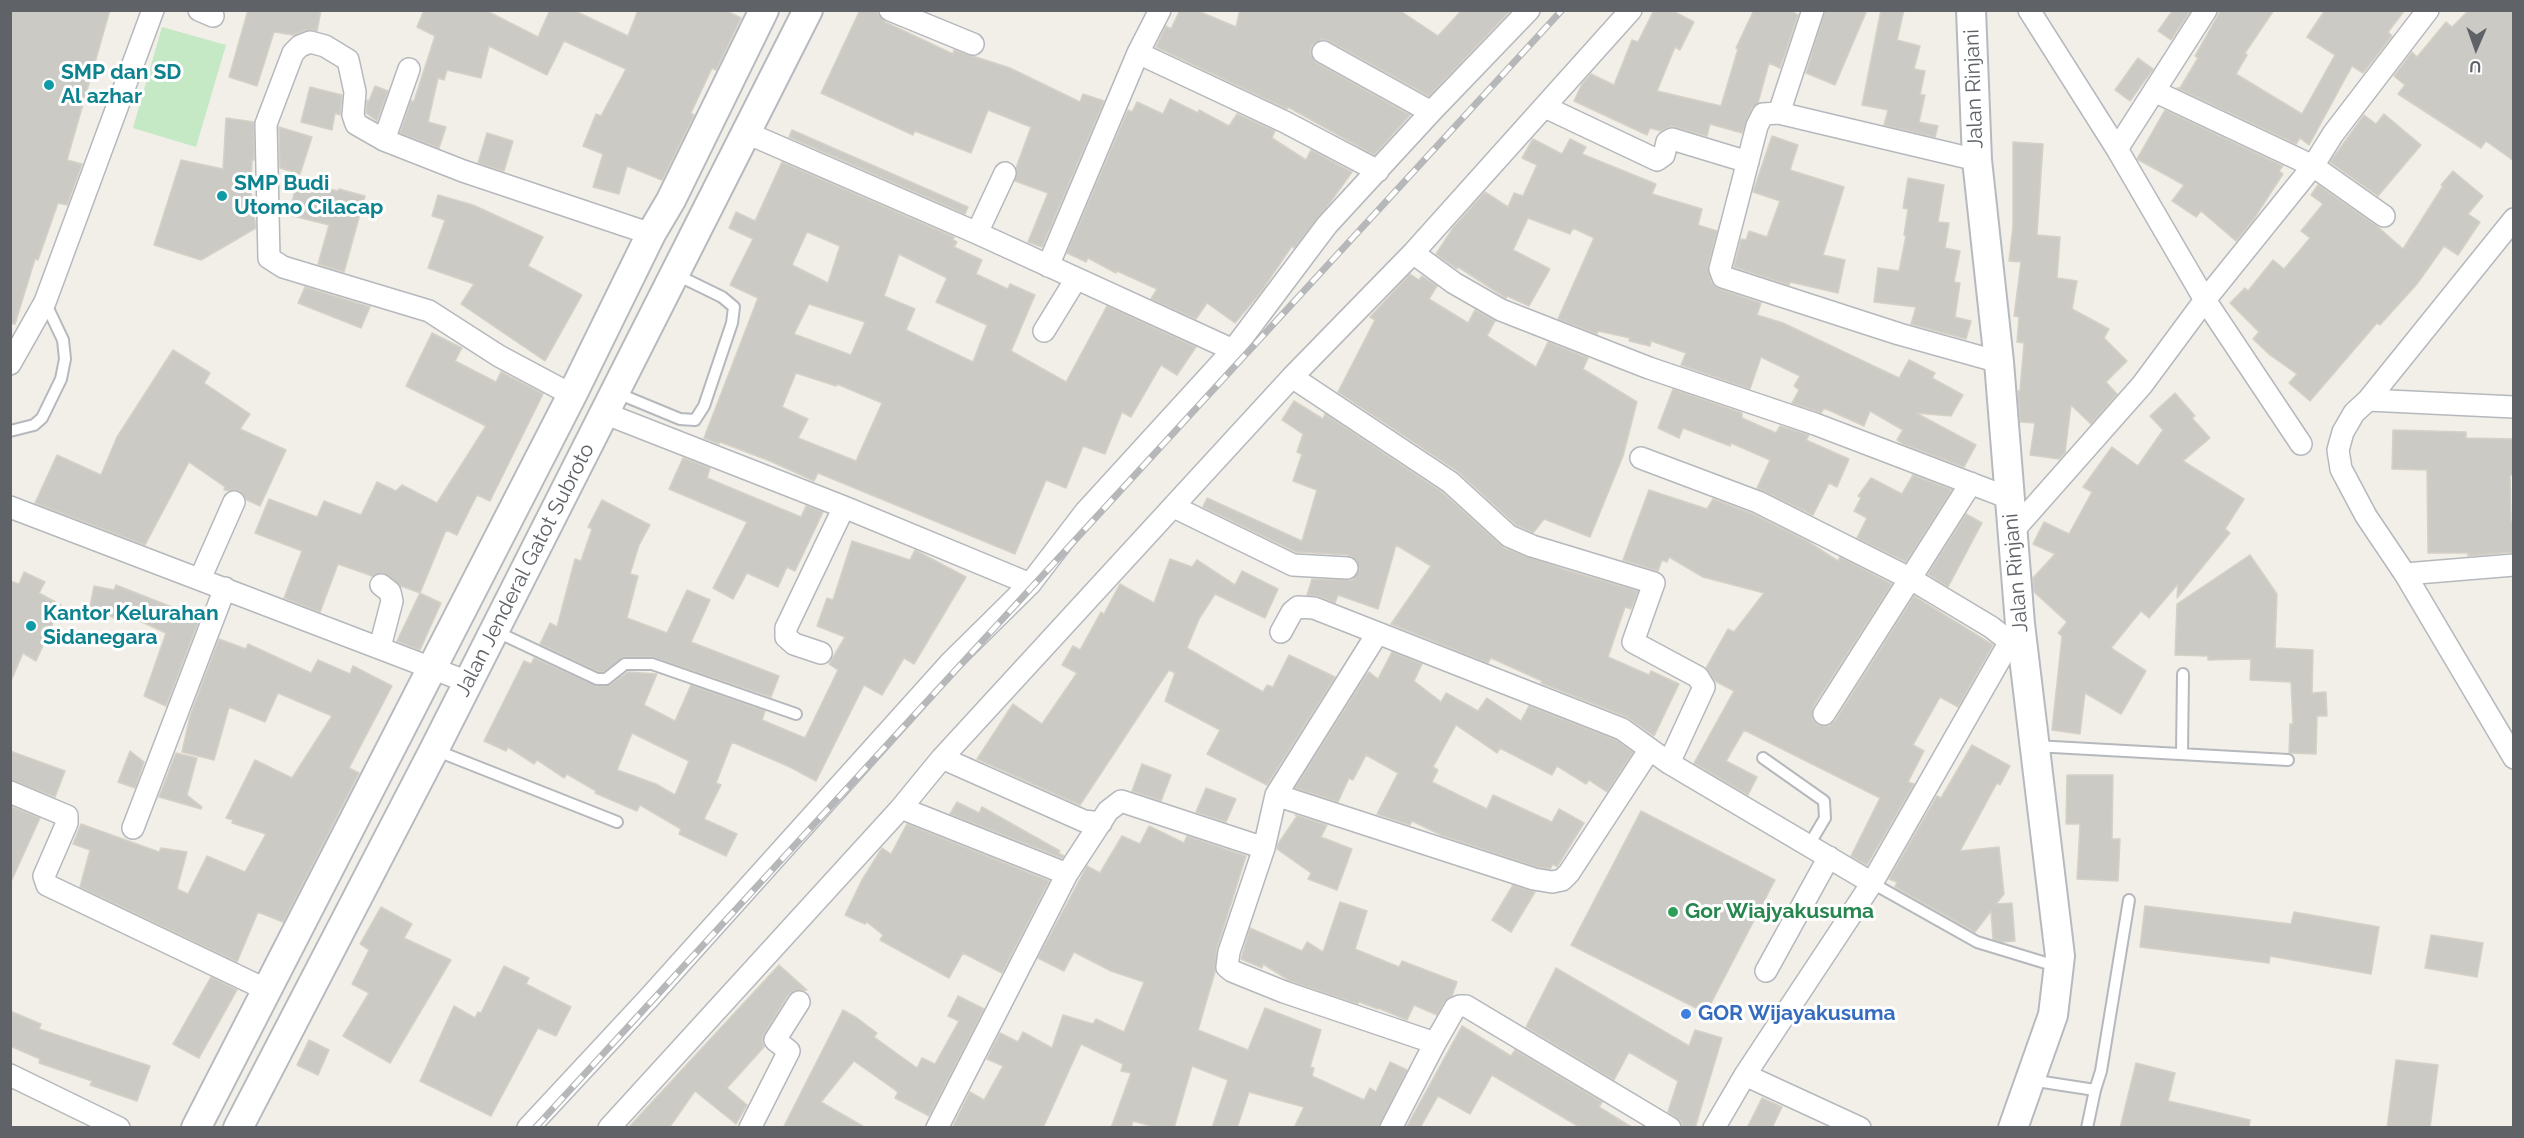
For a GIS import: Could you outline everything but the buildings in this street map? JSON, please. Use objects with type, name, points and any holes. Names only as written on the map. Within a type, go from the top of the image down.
[{"type":"main road","name":"Jalan Jenderal Gatot Subroto","points":[[196,1128],[572,395],[764,10]]},
{"type":"main road","name":"Jalan Jenderal Gatot Subroto","points":[[238,1128],[495,631],[677,274],[808,10]]},
{"type":"main road","name":"Jalan Rinjani","points":[[1971,10],[1977,160],[2000,362],[2013,531],[2014,633],[2034,746],[2060,956],[2053,1015],[2013,1128]]},
{"type":"street","points":[[10,364],[45,302],[153,10]]},
{"type":"street","points":[[890,10],[973,44]]},
{"type":"street","points":[[1048,266],[1138,53],[1160,10]]},
{"type":"street","points":[[528,1128],[648,999],[950,663],[1030,584],[1086,511],[1233,350],[1327,225],[1529,10]]},
{"type":"street","points":[[609,1128],[901,808],[942,758],[1292,377],[1413,253],[1631,10]]},
{"type":"street","points":[[1779,113],[1813,10]]},
{"type":"street","points":[[2030,10],[2117,149],[2205,300],[2301,444]]},
{"type":"street","points":[[2117,149],[2206,10]]},
{"type":"street","points":[[2013,531],[2142,385],[2205,300],[2313,166],[2333,134],[2428,10]]},
{"type":"street","points":[[572,395],[499,356],[429,311],[283,267],[269,258],[266,124],[293,53],[300,46],[310,42],[325,46],[348,60],[355,92],[353,115],[356,124],[384,140],[463,171],[651,234]]},
{"type":"street","points":[[1323,52],[1431,112]]},
{"type":"street","points":[[1138,53],[1285,122],[1378,171]]},
{"type":"street","points":[[384,140],[409,69]]},
{"type":"street","points":[[2154,91],[2313,166],[2384,216]]},
{"type":"street","points":[[1545,107],[1657,160],[1664,155],[1667,142],[1672,140],[1748,162]]},
{"type":"street","points":[[1977,160],[1779,113],[1763,114],[1759,120],[1720,269],[1724,277],[1899,334],[2000,362]]},
{"type":"street","points":[[747,133],[976,233],[1233,350]]},
{"type":"street","points":[[976,233],[1005,173]]},
{"type":"street","points":[[2513,755],[2405,574],[2366,516],[2341,470],[2338,450],[2343,432],[2354,413],[2368,400],[2514,219]]},
{"type":"street","points":[[1413,253],[1454,282],[1501,310],[1648,368],[1815,424],[2009,498]]},
{"type":"street","points":[[1044,331],[1076,279]]},
{"type":"street","points":[[1292,377],[1450,482],[1509,536],[1532,546],[1654,583],[1633,642],[1698,677],[1704,687],[1669,763]]},
{"type":"street","points":[[2368,400],[2514,407]]},
{"type":"street","points":[[610,402],[844,507],[1030,584]]},
{"type":"street","points":[[1641,458],[1758,502],[1911,579],[1991,627],[2014,633],[1872,883],[1745,1075],[1714,1128]]},
{"type":"street","points":[[1824,714],[1971,483]]},
{"type":"street","points":[[201,579],[234,502]]},
{"type":"street","points":[[821,653],[794,644],[786,637],[786,628],[844,507]]},
{"type":"street","points":[[1174,507],[1293,565],[1347,568]]},
{"type":"street","points":[[12,511],[225,588],[468,682]]},
{"type":"street","points":[[2405,574],[2514,566]]},
{"type":"street","points":[[380,647],[392,601],[390,592],[381,585]]},
{"type":"street","points":[[133,828],[225,588]]},
{"type":"street","points":[[1281,632],[1292,612],[1298,607],[1314,608],[1622,729],[1669,763],[1872,883]]},
{"type":"street","points":[[1377,634],[1276,795],[1264,849],[1228,952],[1227,967],[1284,992],[1435,1043]]},
{"type":"street","points":[[1276,795],[1534,879],[1552,882],[1562,880],[1569,873],[1650,749]]},
{"type":"street","points":[[942,758],[1084,821],[1101,823]]},
{"type":"street","points":[[10,792],[67,816],[67,823],[44,876],[47,885],[267,990]]},
{"type":"street","points":[[937,1128],[1067,874],[1108,811],[1121,801],[1264,849]]},
{"type":"street","points":[[901,808],[1067,874]]},
{"type":"street","points":[[1766,971],[1829,857]]},
{"type":"street","points":[[750,1128],[789,1052],[775,1040],[799,1002]]},
{"type":"street","points":[[1391,1128],[1435,1043],[1455,1008],[1460,1006],[1467,1006],[1670,1128]]},
{"type":"street","points":[[10,1075],[119,1128]]},
{"type":"street","points":[[1745,1075],[1858,1127]]},
{"type":"lane","points":[[610,402],[681,419],[695,420],[704,406],[732,323],[734,307],[722,297],[677,274]]},
{"type":"lane","points":[[10,431],[34,425],[42,418],[61,379],[65,359],[63,340],[45,302]]},
{"type":"lane","points":[[495,631],[597,679],[606,680],[625,664],[652,664],[796,714]]},
{"type":"lane","points":[[2182,674],[2182,753]]},
{"type":"lane","points":[[2034,746],[2288,760]]},
{"type":"lane","points":[[434,750],[617,822]]},
{"type":"lane","points":[[1763,758],[1824,801],[1825,818],[1809,845]]},
{"type":"lane","points":[[1872,883],[1977,942],[2059,967]]},
{"type":"lane","points":[[2087,1128],[2095,1090],[2102,1071],[2129,900]]},
{"type":"lane","points":[[2030,1080],[2095,1090]]},
{"type":"green space","points":[[162,27],[226,45],[196,147],[133,128]]},
{"type":"railway","points":[[535,1128],[1562,10]]},
{"type":"place","name":"SMP dan SD Al azhar","points":[[49,85]]},
{"type":"place","name":"SMP Budi Utomo Cilacap","points":[[222,196]]},
{"type":"place","name":"Kantor Kelurahan Sidanegara","points":[[31,626]]},
{"type":"place","name":"Gor Wiajyakusuma","points":[[1673,912]]},
{"type":"place","name":"GOR Wijayakusuma","points":[[1686,1014]]}]
